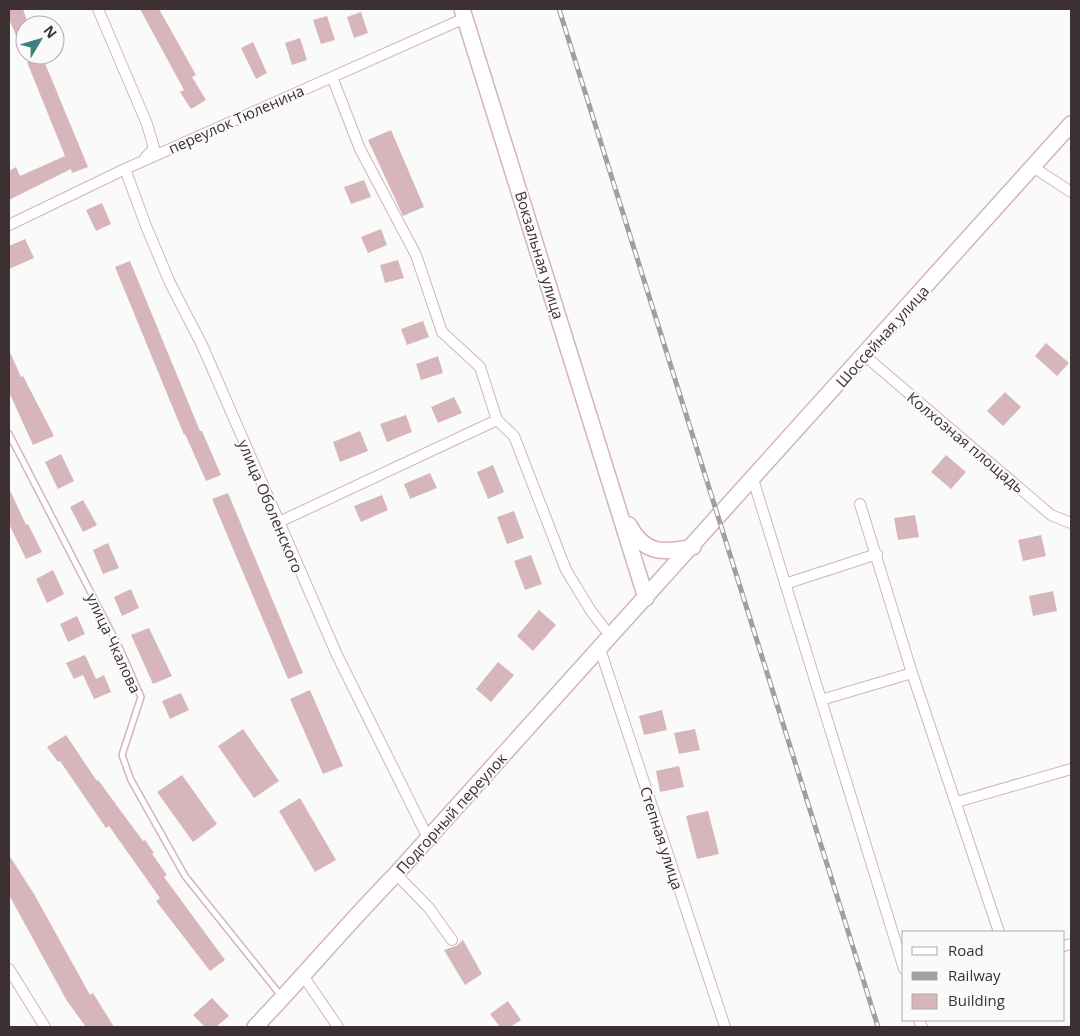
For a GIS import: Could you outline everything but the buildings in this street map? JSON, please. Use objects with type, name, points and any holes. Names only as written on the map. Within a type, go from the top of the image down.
[{"type":"main road","name":"Вокзальная улица","points":[[464,13],[617,500]]},
{"type":"main road","name":"Шоссейная улица","points":[[646,598],[1071,124]]},
{"type":"main road","points":[[617,500],[634,535],[645,547],[666,552],[692,547]]},
{"type":"main road","points":[[617,500],[646,598]]},
{"type":"main road","name":"Подгорный переулок","points":[[255,1027],[304,977],[363,908],[646,598]]},
{"type":"street","points":[[98,9],[147,124],[154,148],[143,161]]},
{"type":"street","name":"переулок Тюленина","points":[[9,225],[125,169],[332,77],[464,13]]},
{"type":"street","points":[[332,77],[360,149],[416,255],[442,332],[480,368],[497,420],[514,436],[566,570],[591,611],[611,637]]},
{"type":"street","points":[[1034,166],[1071,192]]},
{"type":"street","name":"улица Оболенского","points":[[125,169],[170,283],[202,345],[337,655],[428,838]]},
{"type":"street","name":"Колхозная площадь","points":[[864,355],[1051,514],[1071,523]]},
{"type":"street","points":[[279,522],[497,420]]},
{"type":"street","points":[[753,479],[902,963]]},
{"type":"street","points":[[860,504],[877,554],[912,673],[957,802],[999,931]]},
{"type":"street","points":[[785,584],[877,554]]},
{"type":"street","name":"Степная улица","points":[[600,648],[725,1027]]},
{"type":"street","points":[[821,700],[912,673]]},
{"type":"street","points":[[957,802],[1071,769]]},
{"type":"street","points":[[396,874],[429,908],[452,940]]},
{"type":"street","points":[[9,969],[45,1027]]},
{"type":"street","points":[[304,977],[338,1027]]},
{"type":"lane","name":"улица Чкалова","points":[[9,434],[120,649],[141,697],[122,755],[131,780],[185,876],[283,998]]},
{"type":"railway","points":[[559,9],[878,1027]]}]
